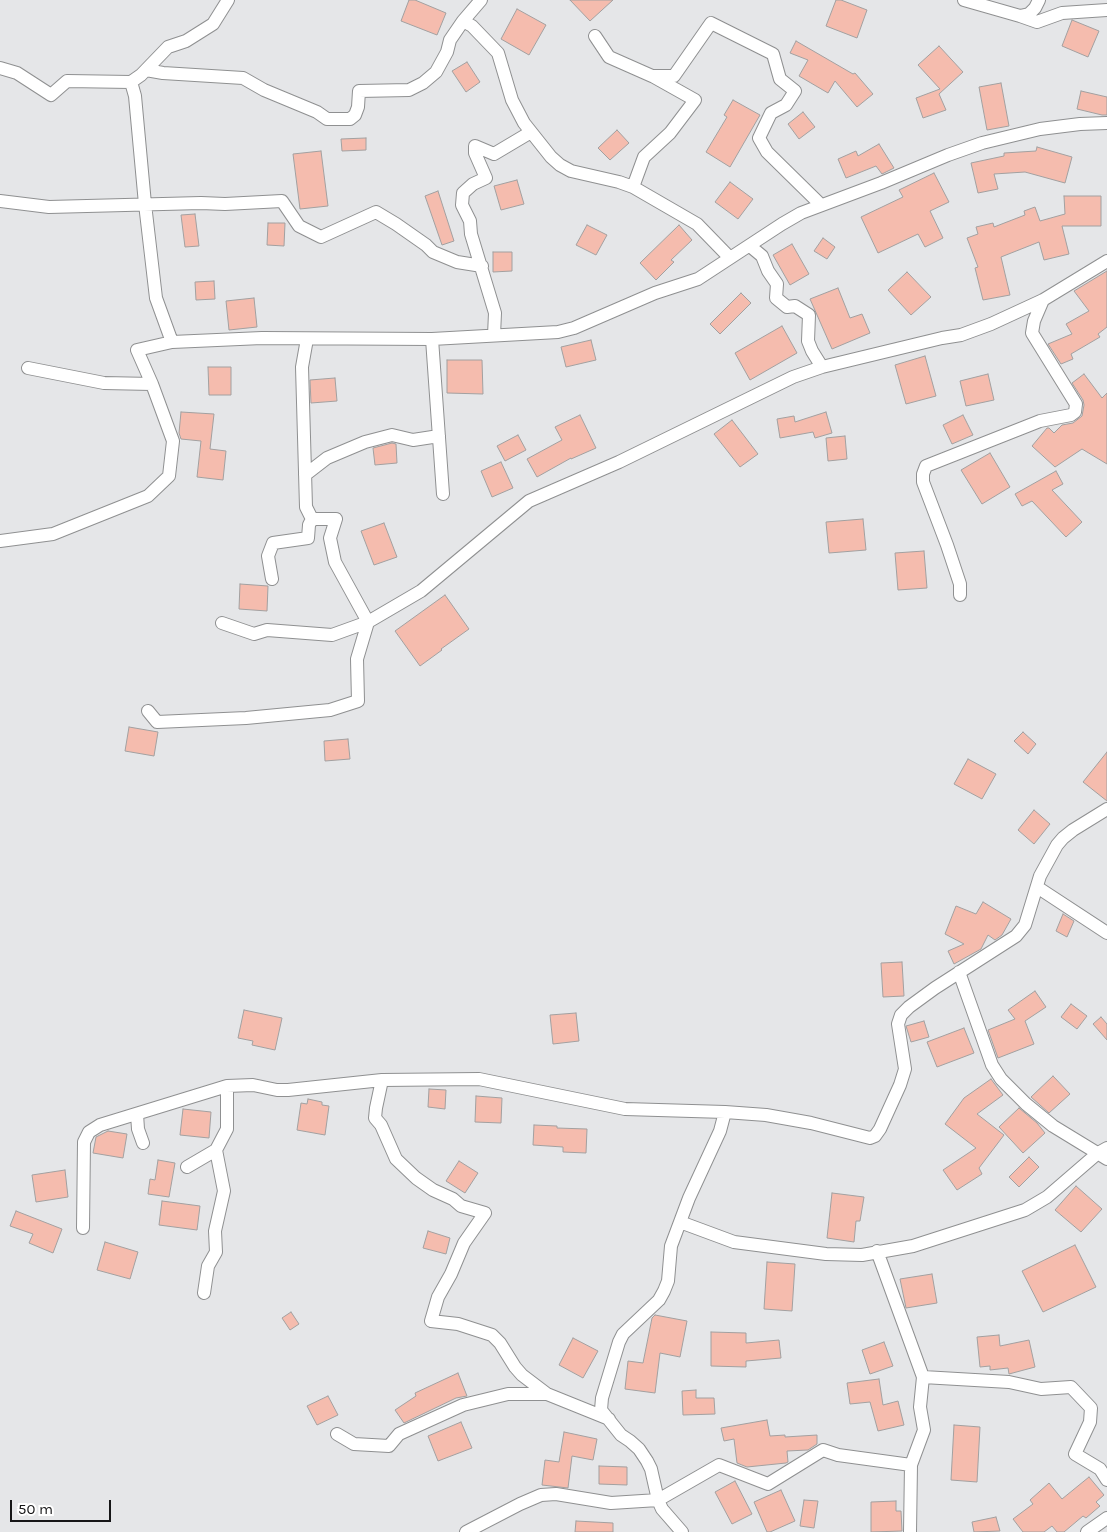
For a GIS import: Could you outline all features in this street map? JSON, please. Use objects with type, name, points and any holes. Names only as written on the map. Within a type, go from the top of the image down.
[{"type":"street","points":[[0,68],[17,74],[51,95],[67,81],[131,82],[146,70],[168,46],[186,41],[213,24],[228,0]]},
{"type":"street","points":[[146,70],[164,73],[243,78],[264,90],[317,112],[327,119],[350,119],[355,115],[358,108],[359,92],[409,90],[423,83],[436,72],[447,52],[450,40],[481,0]]},
{"type":"street","points":[[964,0],[1037,22],[1062,13],[1107,10]]},
{"type":"street","points":[[1020,16],[1029,14],[1039,0]]},
{"type":"street","points":[[463,21],[472,26],[498,53],[512,100],[531,132],[560,165],[571,171],[619,182],[632,187],[697,224],[730,258]]},
{"type":"street","points":[[652,76],[674,76],[711,23],[773,54],[780,79],[795,91],[786,105],[771,113],[759,138],[767,152],[821,205]]},
{"type":"street","points":[[595,36],[609,57],[652,76],[695,100],[670,133],[644,157],[632,187]]},
{"type":"street","points":[[131,82],[135,96],[156,298],[172,342]]},
{"type":"street","points":[[0,541],[54,534],[148,496],[169,476],[173,441],[137,350],[172,342],[262,338],[432,339],[558,332],[574,328],[655,293],[698,279],[794,217],[948,155],[1040,129],[1107,123]]},
{"type":"street","points":[[494,335],[495,313],[471,234],[470,221],[462,205],[464,193],[473,184],[486,178],[475,153],[475,146],[494,154],[531,132]]},
{"type":"street","points":[[0,201],[49,207],[225,204],[282,200],[299,226],[321,237],[376,212],[426,245],[433,252],[457,262],[482,266]]},
{"type":"street","points":[[750,246],[762,256],[768,271],[777,284],[776,298],[787,307],[795,306],[809,315],[808,342],[822,367]]},
{"type":"street","points":[[222,623],[254,634],[267,630],[332,635],[368,622],[421,591],[529,501],[619,462],[793,377],[822,367],[961,335],[990,324],[1043,300],[1107,261]]},
{"type":"street","points":[[960,595],[960,584],[923,482],[923,474],[926,466],[1040,421],[1071,415],[1075,412],[1076,404],[1032,333],[1034,320],[1043,300]]},
{"type":"street","points":[[307,339],[302,367],[306,507],[312,520]]},
{"type":"street","points":[[432,339],[443,494]]},
{"type":"street","points":[[28,368],[104,384],[152,384]]},
{"type":"street","points":[[306,475],[327,458],[366,442],[392,435],[413,440],[439,436]]},
{"type":"street","points":[[148,711],[157,722],[246,718],[330,710],[358,701],[357,659],[368,622],[335,562],[330,538],[336,518],[312,520]]},
{"type":"street","points":[[272,579],[268,556],[273,543],[308,538],[309,525],[312,520]]},
{"type":"street","points":[[83,1228],[84,1142],[89,1132],[100,1125],[228,1086],[253,1085],[277,1090],[288,1090],[382,1080],[478,1079],[625,1109],[766,1115],[811,1123],[870,1138],[875,1136],[888,1112],[905,1069],[898,1019],[909,1007],[959,972],[1016,936],[1025,925],[1040,876],[1057,845],[1073,830],[1107,809]]},
{"type":"street","points":[[1037,887],[1107,933]]},
{"type":"street","points":[[680,1222],[734,1242],[826,1254],[862,1255],[914,1246],[1026,1210],[1047,1197],[1104,1154],[1053,1126],[1026,1104],[1001,1079],[992,1065],[959,972]]},
{"type":"street","points":[[382,1080],[375,1118],[381,1126],[396,1159],[416,1178],[433,1190],[454,1198],[461,1206],[485,1213],[464,1243],[451,1274],[438,1297],[430,1320],[458,1324],[492,1335],[500,1343],[518,1372],[547,1394],[609,1419]]},
{"type":"street","points":[[187,1167],[216,1150],[227,1129],[228,1086]]},
{"type":"street","points":[[682,1532],[662,1509],[647,1461],[600,1410],[602,1398],[623,1334],[660,1300],[668,1281],[671,1246],[688,1198],[720,1131],[725,1112]]},
{"type":"street","points":[[137,1114],[138,1129],[143,1143]]},
{"type":"street","points":[[204,1294],[208,1266],[216,1252],[215,1231],[224,1191],[216,1150]]},
{"type":"street","points":[[877,1251],[923,1377],[920,1407],[924,1430],[911,1465],[910,1532]]},
{"type":"street","points":[[923,1377],[1009,1382],[1041,1390],[1071,1387],[1092,1408],[1090,1422],[1075,1454],[1100,1469],[1107,1480]]},
{"type":"street","points":[[337,1434],[354,1444],[389,1446],[399,1434],[463,1404],[508,1394],[547,1394]]},
{"type":"street","points":[[466,1532],[541,1495],[556,1494],[611,1502],[658,1500],[719,1465],[768,1484],[823,1450],[838,1455],[911,1465]]},
{"type":"street","points":[[1087,1532],[1107,1518]]},
{"type":"building","points":[[409,0],[415,0],[446,13],[437,35],[401,21]]},
{"type":"building","points":[[570,0],[613,0],[590,21]]},
{"type":"building","points":[[836,0],[841,0],[867,10],[857,38],[826,26]]},
{"type":"building","points":[[517,9],[546,25],[529,55],[501,39]]},
{"type":"building","points":[[1072,20],[1099,31],[1088,57],[1062,46]]},
{"type":"building","points":[[796,41],[853,74],[855,73],[873,94],[857,107],[835,81],[828,93],[799,76],[808,60],[790,53]]},
{"type":"building","points":[[939,46],[963,72],[939,94],[946,110],[923,118],[916,98],[940,89],[918,65]]},
{"type":"building","points":[[467,62],[480,82],[466,92],[452,71]]},
{"type":"building","points":[[1001,83],[1009,126],[987,130],[979,87]]},
{"type":"building","points":[[1081,91],[1107,97],[1107,115],[1077,109]]},
{"type":"building","points":[[733,100],[760,115],[730,167],[706,152],[727,117],[724,115]]},
{"type":"building","points":[[803,112],[815,127],[799,139],[788,124]]},
{"type":"building","points":[[617,130],[629,143],[610,160],[598,148]]},
{"type":"building","points":[[366,138],[366,150],[342,151],[341,139]]},
{"type":"building","points":[[879,144],[894,168],[882,174],[876,166],[846,178],[838,159],[856,151],[858,156]]},
{"type":"building","points":[[1037,147],[1072,157],[1065,183],[1025,172],[994,174],[998,189],[978,193],[971,163],[1004,156],[1004,153],[1036,151]]},
{"type":"building","points":[[321,151],[328,206],[300,209],[293,154]]},
{"type":"building","points":[[934,173],[949,202],[930,211],[943,238],[925,247],[918,234],[878,253],[861,217],[903,197],[899,190]]},
{"type":"building","points":[[517,180],[524,204],[501,210],[494,186]]},
{"type":"building","points":[[730,182],[753,199],[738,219],[715,202]]},
{"type":"building","points":[[438,191],[454,241],[442,245],[425,196]]},
{"type":"building","points":[[1064,196],[1101,196],[1101,226],[1062,226],[1069,254],[1044,260],[1039,242],[1001,257],[1010,295],[983,300],[975,268],[978,267],[967,238],[978,234],[976,227],[993,223],[994,227],[1025,215],[1024,211],[1035,207],[1040,221],[1065,214]]},
{"type":"building","points":[[195,214],[199,246],[185,247],[181,215]]},
{"type":"building","points":[[268,223],[285,223],[284,246],[267,245]]},
{"type":"building","points":[[587,225],[607,235],[596,255],[576,245]]},
{"type":"building","points":[[679,225],[692,240],[671,260],[674,262],[656,280],[640,263]]},
{"type":"building","points":[[823,238],[835,247],[827,259],[814,251]]},
{"type":"building","points":[[792,244],[809,274],[790,285],[773,255]]},
{"type":"building","points":[[493,252],[512,252],[512,271],[493,272]]},
{"type":"building","points":[[1107,271],[1107,327],[1098,334],[1100,337],[1071,354],[1073,359],[1061,364],[1048,344],[1072,334],[1066,324],[1089,311],[1074,291]]},
{"type":"building","points":[[907,272],[931,297],[911,315],[888,290]]},
{"type":"building","points":[[214,281],[215,299],[196,300],[195,282]]},
{"type":"building","points":[[838,288],[850,318],[862,314],[870,333],[832,349],[810,299]]},
{"type":"building","points":[[741,293],[751,303],[720,334],[710,324]]},
{"type":"building","points":[[254,298],[257,327],[229,330],[226,301]]},
{"type":"building","points":[[782,326],[797,353],[750,380],[735,353]]},
{"type":"building","points":[[591,340],[596,360],[566,367],[561,347]]},
{"type":"building","points":[[925,356],[936,396],[906,404],[895,365]]},
{"type":"building","points":[[447,360],[482,360],[483,394],[447,393]]},
{"type":"building","points":[[208,367],[231,367],[231,395],[209,395]]},
{"type":"building","points":[[988,374],[994,400],[966,406],[960,381]]},
{"type":"building","points":[[1084,374],[1102,398],[1107,393],[1107,464],[1082,449],[1055,467],[1032,446],[1047,428],[1054,433],[1062,425],[1073,423],[1082,416],[1083,400],[1072,383]]},
{"type":"building","points":[[335,378],[337,401],[311,403],[310,380]]},
{"type":"building","points":[[181,412],[214,414],[210,449],[226,451],[223,480],[197,477],[201,441],[181,439],[179,433]]},
{"type":"building","points":[[826,412],[832,433],[815,438],[813,432],[780,438],[777,419],[794,416],[795,422]]},
{"type":"building","points":[[580,415],[596,448],[571,458],[537,477],[527,459],[562,440],[555,427]]},
{"type":"building","points":[[963,415],[973,435],[952,444],[943,425]]},
{"type":"building","points":[[732,420],[758,454],[740,467],[714,434]]},
{"type":"building","points":[[518,435],[526,450],[505,461],[497,446]]},
{"type":"building","points":[[845,436],[847,459],[828,461],[826,438]]},
{"type":"building","points":[[392,443],[396,444],[397,463],[375,465],[373,448]]},
{"type":"building","points":[[990,453],[1010,487],[982,504],[961,470]]},
{"type":"building","points":[[501,462],[513,488],[492,497],[481,471]]},
{"type":"building","points":[[1056,471],[1063,484],[1052,490],[1082,522],[1066,537],[1032,501],[1022,506],[1015,494]]},
{"type":"building","points":[[863,519],[866,550],[829,553],[826,522]]},
{"type":"building","points":[[384,523],[397,557],[374,565],[361,531]]},
{"type":"building","points":[[924,551],[927,588],[898,590],[895,553]]},
{"type":"building","points":[[240,584],[268,586],[267,611],[239,609]]},
{"type":"building","points":[[445,595],[469,629],[420,666],[395,631]]},
{"type":"building","points":[[129,727],[158,732],[154,756],[125,751]]},
{"type":"building","points":[[1023,732],[1036,744],[1028,754],[1014,741]]},
{"type":"building","points":[[348,739],[350,759],[325,761],[324,741]]},
{"type":"building","points":[[1107,752],[1107,801],[1083,782]]},
{"type":"building","points":[[968,759],[996,774],[982,799],[954,784]]},
{"type":"building","points":[[1034,810],[1050,824],[1034,844],[1018,830]]},
{"type":"building","points":[[983,902],[1011,919],[1002,935],[995,940],[988,935],[981,949],[954,964],[948,951],[964,944],[945,934],[956,906],[976,914]]},
{"type":"building","points":[[1063,914],[1074,921],[1067,937],[1056,931]]},
{"type":"building","points":[[902,962],[904,996],[883,997],[881,963]]},
{"type":"building","points":[[1035,991],[1046,1007],[1025,1021],[1034,1044],[998,1058],[988,1030],[1015,1019],[1008,1010]]},
{"type":"building","points":[[1071,1004],[1087,1016],[1077,1029],[1061,1017]]},
{"type":"building","points":[[244,1010],[282,1018],[275,1050],[252,1045],[253,1041],[238,1038]]},
{"type":"building","points":[[576,1013],[579,1041],[553,1044],[550,1015]]},
{"type":"building","points":[[1101,1017],[1107,1024],[1107,1040],[1093,1024]]},
{"type":"building","points":[[924,1021],[929,1037],[911,1042],[906,1026]]},
{"type":"building","points":[[964,1028],[974,1053],[937,1067],[927,1042]]},
{"type":"building","points":[[1053,1076],[1070,1094],[1049,1113],[1031,1097]]},
{"type":"building","points":[[991,1079],[1003,1095],[977,1114],[1004,1135],[979,1168],[982,1174],[957,1190],[943,1170],[976,1148],[945,1124],[964,1098]]},
{"type":"building","points":[[429,1089],[446,1090],[445,1109],[428,1107]]},
{"type":"building","points":[[476,1096],[502,1098],[501,1123],[475,1122]]},
{"type":"building","points":[[308,1099],[322,1102],[322,1105],[329,1106],[325,1135],[297,1130],[301,1103],[307,1104]]},
{"type":"building","points":[[1019,1108],[1037,1123],[1045,1133],[1023,1153],[999,1127]]},
{"type":"building","points":[[183,1109],[211,1112],[209,1138],[180,1135]]},
{"type":"building","points":[[534,1125],[587,1129],[586,1153],[563,1152],[563,1147],[533,1145]]},
{"type":"building","points":[[108,1131],[127,1134],[123,1158],[93,1153],[96,1137]]},
{"type":"building","points":[[1029,1157],[1039,1167],[1019,1187],[1009,1177]]},
{"type":"building","points":[[158,1160],[175,1163],[169,1197],[148,1194],[150,1179],[155,1180]]},
{"type":"building","points":[[459,1161],[478,1173],[465,1193],[446,1181]]},
{"type":"building","points":[[65,1170],[68,1197],[36,1202],[32,1175]]},
{"type":"building","points":[[1076,1186],[1102,1209],[1081,1232],[1055,1210]]},
{"type":"building","points":[[832,1193],[864,1197],[860,1221],[856,1221],[854,1242],[827,1238]]},
{"type":"building","points":[[162,1201],[200,1206],[197,1230],[159,1225]]},
{"type":"building","points":[[16,1211],[62,1229],[53,1253],[29,1243],[33,1234],[10,1226]]},
{"type":"building","points":[[428,1231],[450,1238],[446,1254],[423,1248]]},
{"type":"building","points":[[105,1242],[138,1252],[130,1279],[97,1270]]},
{"type":"building","points":[[1075,1245],[1096,1287],[1043,1312],[1022,1271]]},
{"type":"building","points":[[767,1262],[795,1264],[792,1311],[764,1309]]},
{"type":"building","points":[[932,1274],[937,1303],[906,1308],[900,1279]]},
{"type":"building","points":[[291,1312],[299,1324],[290,1330],[282,1318]]},
{"type":"building","points":[[655,1315],[687,1321],[680,1357],[660,1353],[655,1393],[625,1389],[628,1361],[643,1363],[652,1318]]},
{"type":"building","points":[[711,1332],[746,1333],[746,1343],[779,1340],[781,1358],[746,1361],[746,1367],[711,1366]]},
{"type":"building","points":[[999,1335],[1000,1346],[1029,1340],[1035,1367],[1009,1374],[1008,1368],[990,1370],[990,1366],[980,1367],[977,1337]]},
{"type":"building","points":[[573,1338],[598,1351],[583,1378],[559,1365]]},
{"type":"building","points":[[884,1342],[893,1366],[870,1374],[862,1350]]},
{"type":"building","points":[[458,1373],[467,1396],[456,1398],[404,1423],[395,1410],[416,1396],[415,1393]]},
{"type":"building","points":[[879,1379],[883,1405],[898,1401],[904,1425],[878,1431],[870,1402],[850,1404],[847,1383]]},
{"type":"building","points":[[696,1390],[696,1398],[714,1398],[715,1414],[683,1415],[682,1391]]},
{"type":"building","points":[[328,1396],[338,1415],[317,1425],[307,1406]]},
{"type":"building","points":[[767,1420],[770,1436],[817,1435],[817,1444],[808,1450],[787,1451],[788,1462],[786,1463],[747,1467],[737,1463],[734,1439],[724,1441],[721,1428]]},
{"type":"building","points":[[461,1422],[472,1448],[438,1461],[428,1436]]},
{"type":"building","points":[[954,1425],[980,1427],[977,1482],[951,1480]]},
{"type":"building","points":[[564,1432],[597,1439],[593,1460],[572,1456],[568,1488],[542,1485],[545,1460],[559,1462]]},
{"type":"building","points":[[599,1466],[627,1467],[627,1485],[599,1484]]},
{"type":"building","points":[[1089,1477],[1104,1495],[1096,1502],[1100,1506],[1086,1518],[1083,1516],[1064,1532],[1057,1532],[1052,1526],[1044,1532],[1023,1532],[1013,1519],[1033,1504],[1030,1500],[1049,1483],[1062,1499]]},
{"type":"building","points":[[735,1481],[752,1514],[732,1524],[715,1492]]},
{"type":"building","points":[[781,1490],[795,1521],[767,1532],[754,1502]]},
{"type":"building","points":[[804,1500],[818,1501],[814,1528],[800,1526]]},
{"type":"building","points":[[896,1501],[896,1511],[901,1511],[902,1531],[871,1532],[871,1502]]},
{"type":"building","points":[[996,1517],[1000,1531],[974,1532],[972,1522]]},
{"type":"building","points":[[576,1521],[613,1523],[613,1532],[575,1532]]}]
